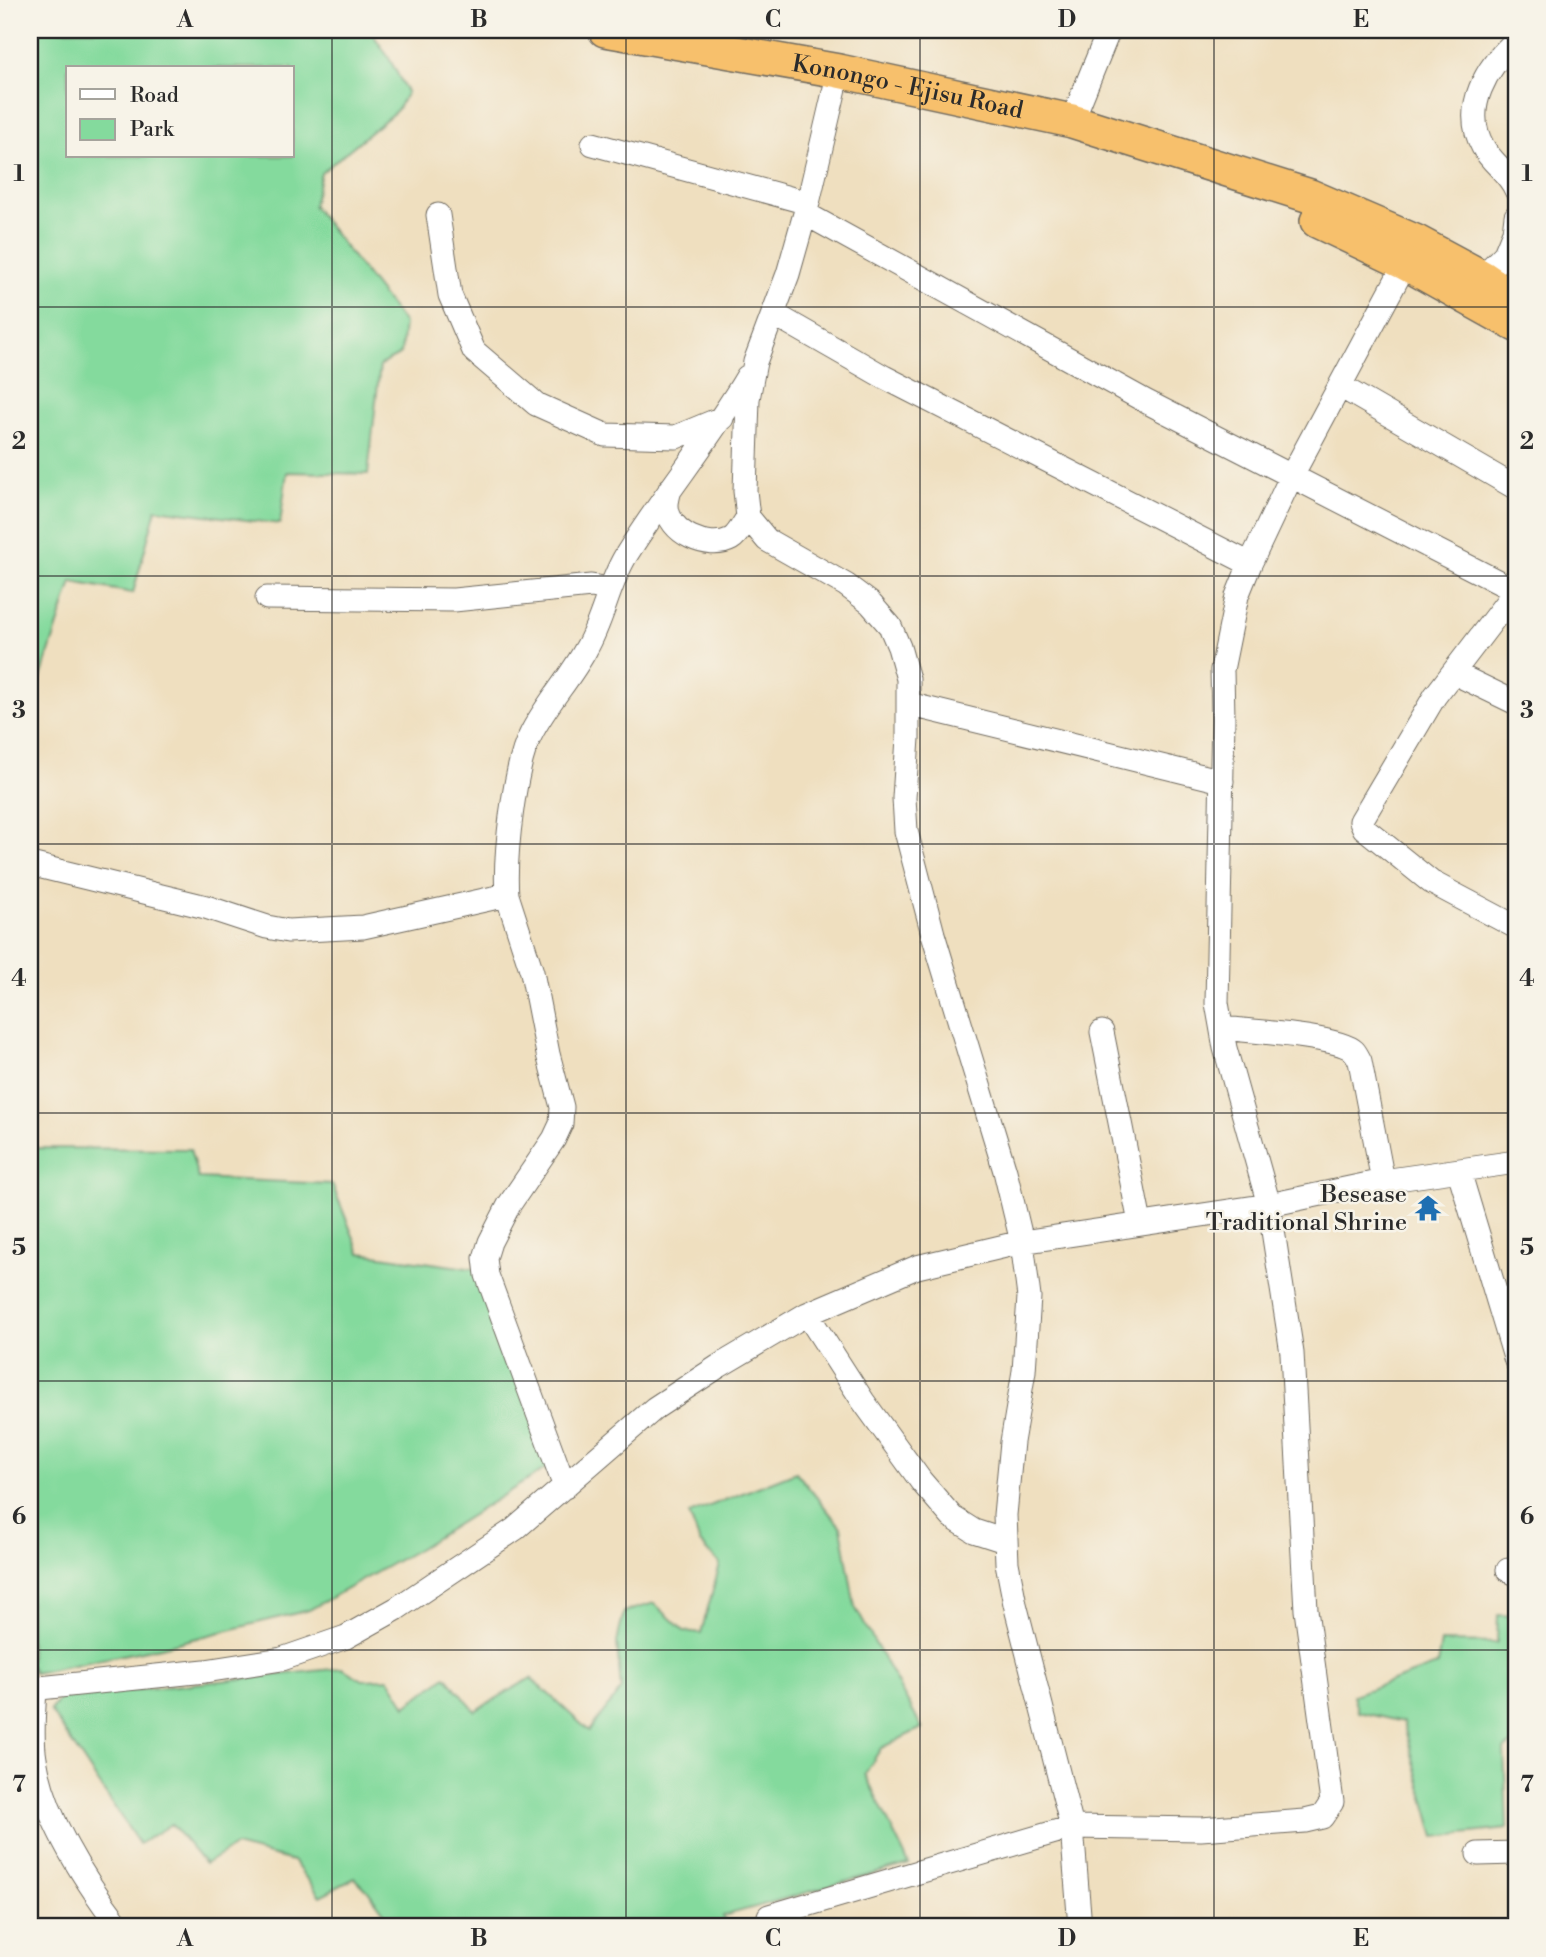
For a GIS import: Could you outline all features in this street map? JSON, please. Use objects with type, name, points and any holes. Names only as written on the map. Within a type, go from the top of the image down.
[{"type":"highway","name":"Konongo - Ejisu Road","points":[[605,30],[839,71],[1072,121],[1206,165],[1245,174],[1310,196],[1411,253],[1516,325]]},
{"type":"highway","name":"Konongo - Ejisu Road","points":[[1411,253],[1482,277],[1516,300]]},
{"type":"street","points":[[1072,121],[1109,30]]},
{"type":"street","points":[[1516,41],[1503,52],[1484,78],[1475,100],[1476,125],[1483,146],[1512,180],[1516,190]]},
{"type":"street","points":[[565,1488],[487,1275],[485,1258],[509,1205],[554,1139],[561,1124],[562,1107],[548,1054],[532,972],[507,895],[508,851],[518,771],[524,747],[537,722],[587,648],[608,589],[642,529],[723,417],[755,362],[789,274],[839,71]]},
{"type":"street","points":[[593,144],[807,209],[1111,383],[1516,590],[1435,696],[1361,821],[1364,828],[1431,882],[1516,927]]},
{"type":"street","points":[[438,215],[450,295],[474,351],[536,404],[605,435],[676,437],[723,417]]},
{"type":"street","points":[[1482,277],[1511,255],[1516,216]]},
{"type":"street","points":[[769,1916],[1072,1827],[1202,1829],[1305,1821],[1322,1817],[1332,1802],[1306,1610],[1292,1353],[1269,1205],[1225,1048],[1217,1003],[1222,670],[1237,596],[1250,564],[1291,477],[1411,253]]},
{"type":"street","points":[[774,314],[884,377],[1250,564]]},
{"type":"street","points":[[755,362],[748,399],[745,491],[748,517],[766,540],[846,585],[870,603],[890,626],[908,680],[904,798],[906,831],[933,934],[1005,1171],[1022,1242],[1029,1297],[1024,1371],[1010,1466],[1005,1541],[1015,1604],[1072,1827],[1080,1927]]},
{"type":"street","points":[[1340,386],[1516,488]]},
{"type":"street","points":[[670,489],[667,507],[672,521],[682,532],[697,539],[716,543],[733,538],[748,517]]},
{"type":"street","points":[[267,598],[454,600],[580,587],[608,589]]},
{"type":"street","points":[[1454,673],[1516,704]]},
{"type":"street","points":[[908,704],[1222,781]]},
{"type":"street","points":[[30,864],[206,907],[288,931],[363,927],[507,895]]},
{"type":"street","points":[[1222,1028],[1298,1036],[1343,1045],[1355,1051],[1360,1061],[1383,1181]]},
{"type":"street","points":[[1102,1032],[1140,1223]]},
{"type":"street","points":[[120,1927],[88,1882],[41,1787],[34,1757],[32,1688],[205,1671],[282,1659],[346,1637],[396,1609],[515,1529],[655,1408],[719,1366],[807,1314],[917,1267],[1022,1242],[1269,1205],[1383,1181],[1516,1162]]},
{"type":"street","points":[[1460,1171],[1516,1361]]},
{"type":"street","points":[[807,1314],[863,1401],[952,1517],[974,1531],[1005,1541]]},
{"type":"street","points":[[1478,1854],[1516,1853]]},
{"type":"green space","points":[[30,30],[370,30],[407,92],[397,110],[321,173],[313,206],[404,323],[401,354],[380,365],[368,474],[287,472],[280,524],[156,509],[133,593],[72,582],[30,711]]},
{"type":"green space","points":[[30,1148],[190,1149],[198,1178],[332,1184],[360,1253],[474,1269],[551,1465],[418,1549],[309,1610],[161,1647],[34,1673],[30,1664]]},
{"type":"green space","points":[[796,1472],[841,1527],[855,1607],[922,1728],[881,1748],[865,1774],[909,1864],[723,1916],[726,1927],[395,1927],[355,1878],[320,1896],[293,1861],[235,1846],[205,1864],[171,1824],[139,1844],[50,1710],[61,1698],[342,1668],[363,1680],[389,1679],[406,1706],[446,1676],[475,1711],[531,1678],[589,1731],[621,1689],[617,1642],[624,1612],[654,1603],[684,1631],[701,1633],[720,1564],[700,1543],[689,1514]]},
{"type":"green space","points":[[1498,1615],[1516,1616],[1516,1741],[1504,1749],[1507,1829],[1435,1837],[1403,1722],[1358,1712],[1353,1695],[1437,1665],[1441,1642],[1497,1643]]},
{"type":"place","name":"Besease Traditional Shrine","points":[[1428,1208]]}]
